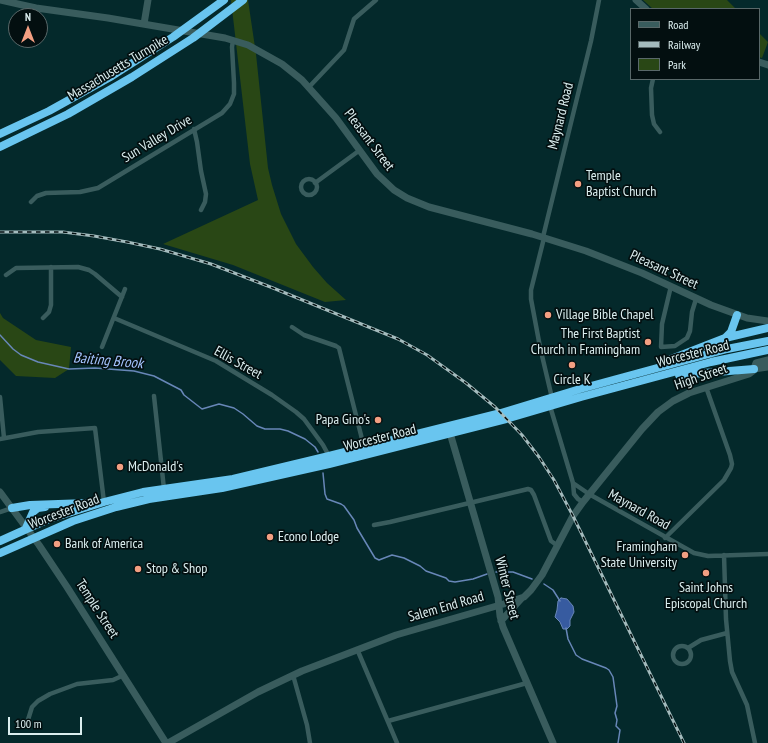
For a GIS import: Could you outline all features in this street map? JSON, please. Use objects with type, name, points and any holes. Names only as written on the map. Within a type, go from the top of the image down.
[{"type":"highway","name":"Massachusetts Turnpike","points":[[0,134],[60,105],[123,70],[173,37],[224,0]]},
{"type":"highway","name":"Massachusetts Turnpike","points":[[0,146],[68,114],[132,78],[183,44],[243,0]]},
{"type":"highway","points":[[725,338],[729,335],[737,315]]},
{"type":"highway","points":[[627,376],[725,338],[768,328]]},
{"type":"highway","name":"Worcester Road","points":[[0,553],[33,537],[95,513],[126,504],[242,484],[450,434],[521,415],[551,402],[627,376],[727,349],[768,341]]},
{"type":"highway","name":"Worcester Road","points":[[0,542],[26,528],[73,510],[135,494],[215,483],[364,448],[495,414],[768,350]]},
{"type":"highway","points":[[650,378],[754,369]]},
{"type":"highway","points":[[26,528],[35,510],[42,507],[104,502]]},
{"type":"highway","points":[[12,508],[30,505],[58,505]]},
{"type":"main road","name":"Pleasant Street","points":[[0,0],[36,8],[225,38],[248,45],[274,58],[289,69],[309,88],[336,118],[377,174],[400,195],[415,202],[543,237],[605,258],[671,286],[696,299],[737,315],[754,320],[768,321]]},
{"type":"main road","points":[[144,24],[148,0]]},
{"type":"main road","points":[[636,0],[645,8]]},
{"type":"main road","name":"High Street","points":[[588,494],[648,423],[666,406],[680,397],[706,387],[746,376],[751,373],[756,363],[768,360]]},
{"type":"main road","name":"High Street","points":[[754,369],[768,367]]},
{"type":"main road","name":"Winter Street","points":[[450,434],[498,597],[501,621],[553,743]]},
{"type":"main road","name":"Temple Street","points":[[0,492],[67,587],[167,743]]},
{"type":"main road","points":[[501,621],[538,581],[573,516],[588,494]]},
{"type":"main road","name":"Salem End Road","points":[[167,743],[258,692],[293,675],[416,628],[524,597]]},
{"type":"street","points":[[309,88],[341,54],[346,45],[354,19],[376,0]]},
{"type":"street","name":"Maynard Road","points":[[583,502],[576,497],[551,402],[531,299],[532,285],[591,42],[599,0]]},
{"type":"street","name":"Sun Valley Drive","points":[[31,202],[37,196],[46,193],[80,192],[98,188],[222,113],[230,104],[235,88],[232,52],[233,40]]},
{"type":"street","points":[[653,80],[651,88],[652,115],[654,124],[660,132]]},
{"type":"street","points":[[194,129],[206,194],[205,202],[201,210]]},
{"type":"street","points":[[315,182],[360,150]]},
{"type":"street","points":[[6,275],[16,268],[74,266],[89,270],[122,297]]},
{"type":"street","points":[[43,318],[49,312],[51,305],[50,267]]},
{"type":"street","points":[[671,286],[662,324],[661,348],[675,346],[687,338],[690,331],[692,312],[696,299]]},
{"type":"street","points":[[102,348],[126,289]]},
{"type":"street","name":"Ellis Street","points":[[114,318],[216,362],[272,395],[304,419],[329,456]]},
{"type":"street","points":[[292,327],[304,335],[339,348],[364,448]]},
{"type":"street","points":[[665,538],[724,480],[731,468],[732,464],[730,455],[706,387]]},
{"type":"street","points":[[154,396],[164,489]]},
{"type":"street","points":[[0,397],[2,439],[44,432],[95,428],[104,502]]},
{"type":"street","name":"Maynard Road","points":[[573,483],[588,494],[698,555],[724,556],[768,554]]},
{"type":"street","points":[[374,525],[523,490],[529,490],[534,495],[551,541],[558,546]]},
{"type":"street","points":[[0,512],[12,508]]},
{"type":"street","points":[[724,556],[727,633],[732,672],[748,705],[755,743]]},
{"type":"street","points":[[688,648],[701,640],[727,633]]},
{"type":"street","points":[[682,645],[688,648],[691,656],[688,661],[683,664],[676,662],[672,656],[672,652],[676,647],[682,645]]},
{"type":"street","points":[[358,649],[397,743]]},
{"type":"street","points":[[27,723],[32,707],[38,701],[50,694],[77,684],[113,680],[124,675]]},
{"type":"street","points":[[293,675],[310,743]]},
{"type":"street","points":[[388,721],[527,683]]},
{"type":"green space","points":[[231,0],[248,0],[256,54],[268,168],[281,214],[296,244],[313,267],[327,283],[346,300],[325,302],[233,265],[163,244],[258,200],[250,164]]},
{"type":"green space","points":[[643,0],[727,0],[735,8],[652,8]]},
{"type":"green space","points":[[760,34],[768,42],[762,58],[760,57]]},
{"type":"green space","points":[[0,313],[3,318],[36,340],[71,347],[69,369],[55,378],[16,376],[0,360]]},
{"type":"water","points":[[561,598],[567,599],[573,606],[574,612],[570,620],[570,626],[567,629],[563,629],[560,622],[555,617],[558,601]]},
{"type":"waterway","name":"Baiting Brook","points":[[0,335],[21,355],[38,362],[69,369],[95,368],[134,371],[154,376],[181,390],[184,395],[202,409],[219,404],[234,408],[257,426],[265,429],[280,429],[288,431],[305,439],[315,447],[318,452]]},
{"type":"waterway","name":"Baiting Brook","points":[[323,473],[325,494],[327,499],[344,506],[354,520],[357,528],[375,558],[379,560],[392,555],[404,558],[420,566],[426,571],[455,582],[473,579],[487,574]]},
{"type":"waterway","name":"Baiting Brook","points":[[496,572],[513,572],[532,579]]},
{"type":"waterway","name":"Baiting Brook","points":[[544,584],[553,590],[560,601]]},
{"type":"waterway","name":"Baiting Brook","points":[[566,628],[568,639],[576,655],[582,659],[606,668],[613,677],[617,706],[615,713],[617,720],[616,726],[620,730],[618,743]]},
{"type":"railway","points":[[0,232],[63,232],[94,236],[160,249],[211,264],[398,339],[427,355],[466,383],[495,407],[522,435],[554,480],[684,743]]},
{"type":"place","name":"Temple Baptist Church","points":[[578,184]]},
{"type":"place","name":"Village Bible Chapel","points":[[548,315]]},
{"type":"place","name":"The First Baptist Church in Framingham","points":[[648,342]]},
{"type":"place","name":"Circle K","points":[[572,365]]},
{"type":"place","name":"Papa Gino's","points":[[378,420]]},
{"type":"place","name":"McDonald's","points":[[120,467]]},
{"type":"place","name":"Econo Lodge","points":[[270,537]]},
{"type":"place","name":"Bank of America","points":[[57,544]]},
{"type":"place","name":"Framingham State University","points":[[685,555]]},
{"type":"place","name":"Stop & Shop","points":[[138,569]]},
{"type":"place","name":"Saint Johns Episcopal Church","points":[[706,573]]}]
